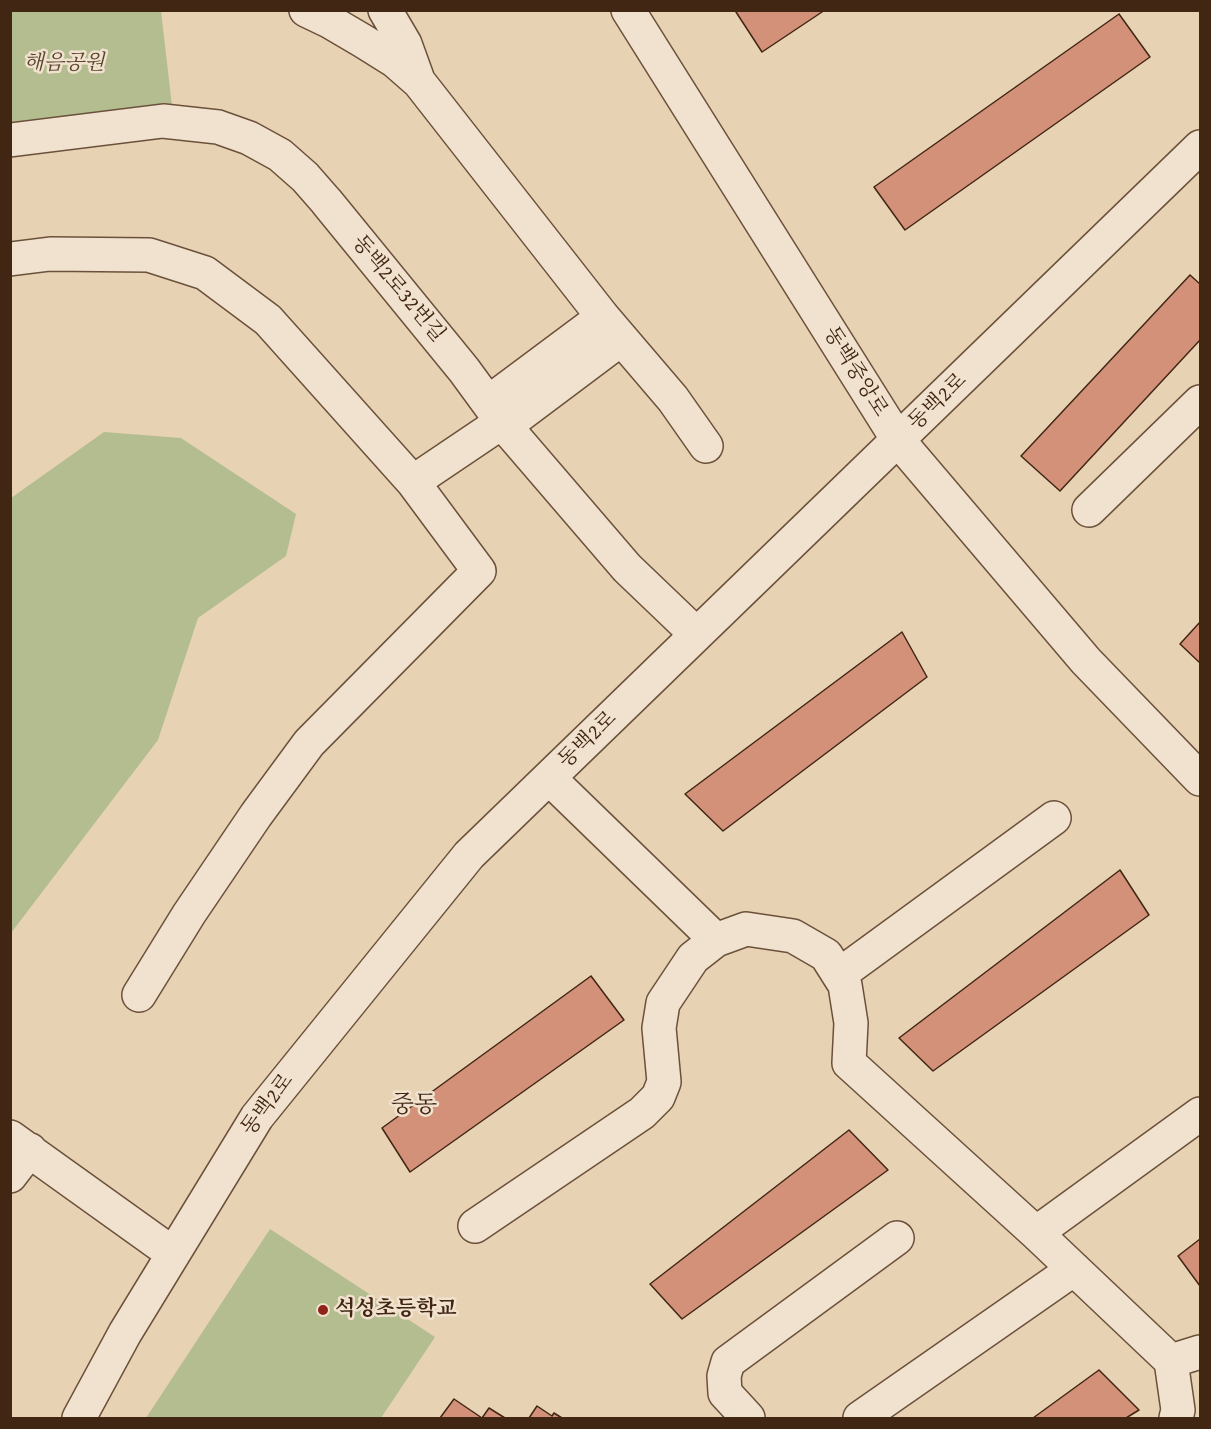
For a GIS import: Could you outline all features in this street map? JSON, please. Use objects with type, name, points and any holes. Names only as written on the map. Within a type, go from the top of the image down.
[{"type":"street","points":[[306,10],[346,30],[395,62],[419,82],[612,328],[673,399],[706,446]]},
{"type":"street","points":[[386,10],[405,44],[419,82]]},
{"type":"street","name":"동백중앙로","points":[[628,10],[898,440],[1086,661],[1200,779]]},
{"type":"street","name":"동백2로32번길","points":[[10,140],[164,121],[218,127],[256,142],[280,155],[305,177],[398,288],[499,417],[627,568],[696,634]]},
{"type":"street","name":"동백2로","points":[[79,1419],[125,1333],[172,1253],[257,1117],[469,855],[1200,147]]},
{"type":"street","points":[[10,259],[50,254],[149,255],[205,273],[268,320],[412,482],[479,571],[309,743],[256,815],[189,914],[139,995]]},
{"type":"street","points":[[412,482],[612,328]]},
{"type":"street","points":[[1089,510],[1200,402]]},
{"type":"street","points":[[549,778],[716,940]]},
{"type":"street","points":[[839,975],[1054,818]]},
{"type":"street","points":[[475,1226],[642,1113],[658,1096],[664,1083],[659,1028],[663,1003],[693,958],[716,940],[746,929],[793,936],[826,955],[845,985],[851,1023],[849,1063],[1074,1269],[1186,1357],[1176,1419]]},
{"type":"street","points":[[1036,1233],[1200,1114]]},
{"type":"street","points":[[10,1176],[20,1144],[172,1253]]},
{"type":"street","points":[[748,1419],[725,1393],[724,1376],[728,1362],[897,1238]]},
{"type":"street","points":[[860,1419],[1074,1269]]},
{"type":"green space","name":"해음공원","points":[[10,11],[161,11],[172,106],[11,124]]},
{"type":"green space","points":[[104,432],[181,438],[296,514],[286,556],[198,618],[158,740],[11,933],[11,498]]},
{"type":"green space","name":"석성초등학교","points":[[270,1229],[435,1337],[381,1418],[146,1418]]},
{"type":"building","points":[[738,10],[825,10],[762,52],[736,12]]},
{"type":"building","points":[[1119,14],[1150,57],[905,230],[874,187]]},
{"type":"building","points":[[1190,275],[1200,284],[1200,340],[1060,491],[1021,456]]},
{"type":"building","points":[[1200,622],[1200,663],[1180,644]]},
{"type":"building","points":[[902,632],[927,677],[723,831],[685,794]]},
{"type":"building","points":[[1120,870],[1149,915],[933,1071],[899,1038]]},
{"type":"building","points":[[591,976],[624,1020],[410,1172],[382,1128]]},
{"type":"building","points":[[849,1130],[888,1170],[682,1319],[650,1284]]},
{"type":"building","points":[[1200,1239],[1200,1286],[1178,1256]]},
{"type":"building","points":[[1099,1370],[1139,1410],[1126,1418],[1033,1418]]},
{"type":"building","points":[[454,1399],[482,1418],[440,1418]]},
{"type":"building","points":[[537,1406],[552,1416],[554,1413],[562,1418],[529,1418]]},
{"type":"building","points":[[489,1408],[505,1418],[482,1418]]},
{"type":"place","name":"석성초등학교","points":[[323,1310]]},
{"type":"district","name":"중동","points":[[414,1106]]}]
